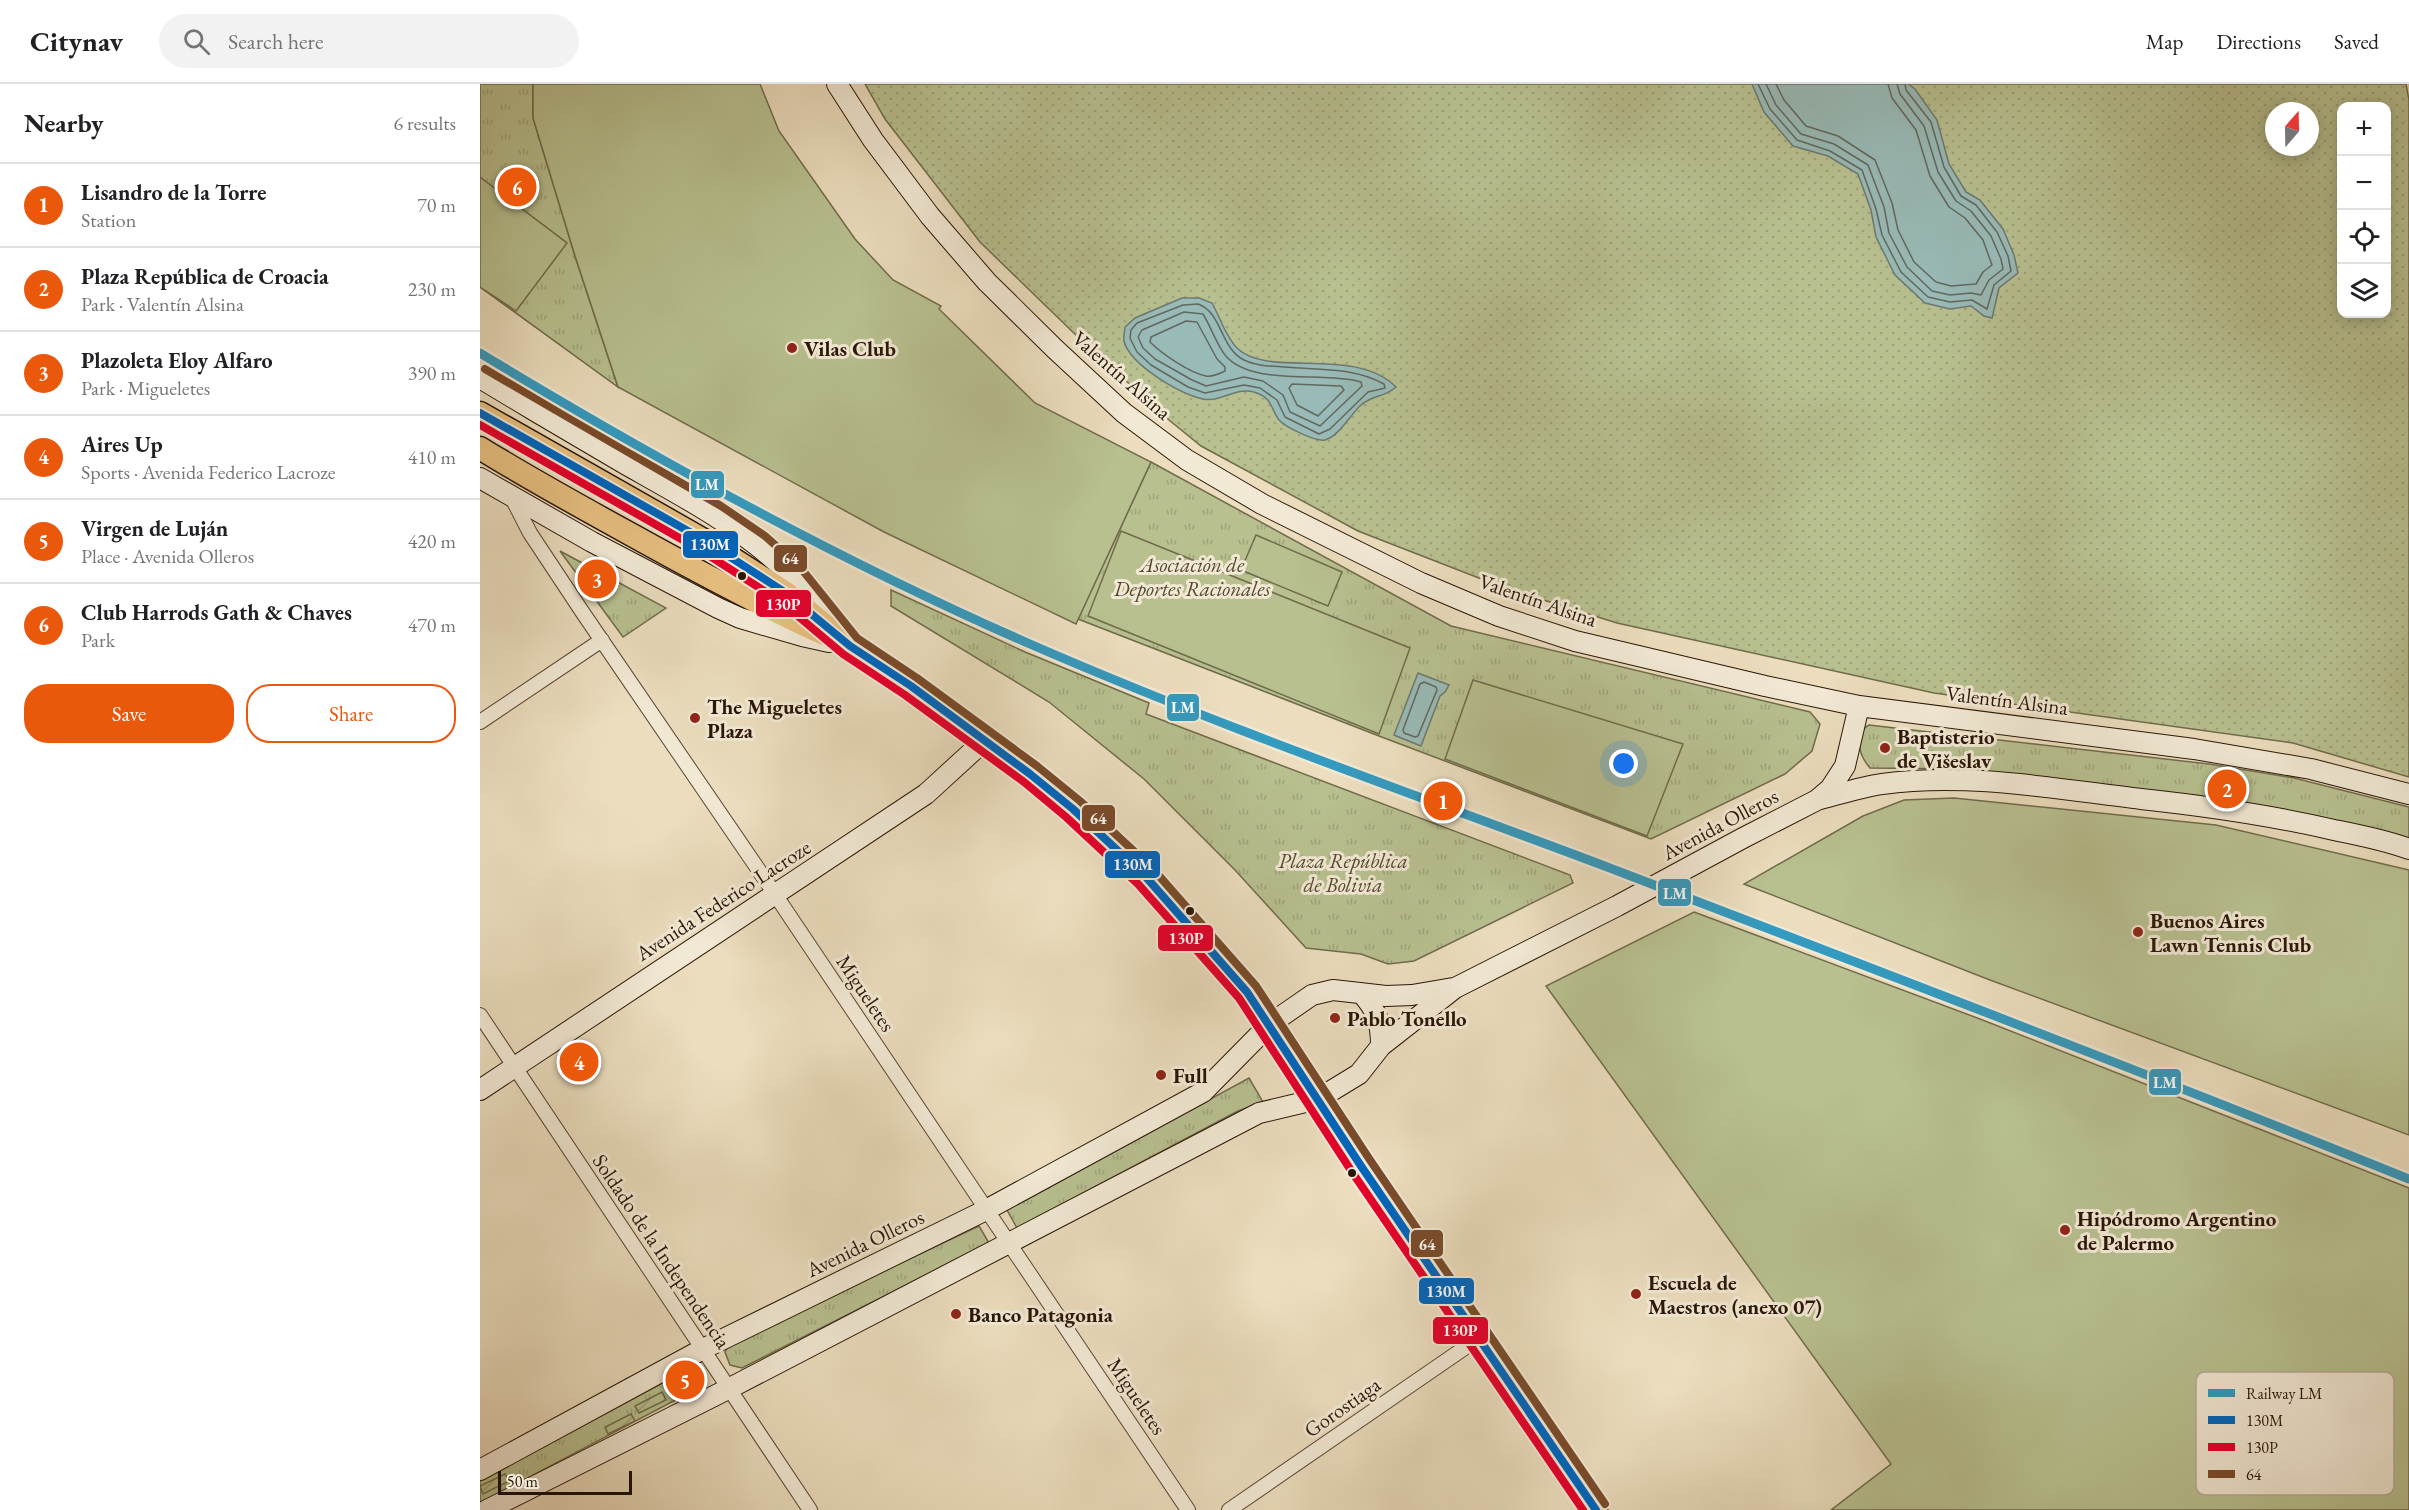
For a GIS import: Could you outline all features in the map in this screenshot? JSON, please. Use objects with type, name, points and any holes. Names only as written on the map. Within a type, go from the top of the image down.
[{"type":"main road","points":[[480,413],[752,569],[786,593],[850,646],[985,740],[1073,809],[1146,877],[1247,992],[1270,1024],[1318,1099],[1596,1510]]},
{"type":"main road","points":[[480,448],[774,612],[850,646]]},
{"type":"street","name":"Valentín Alsina","points":[[837,84],[873,140],[930,216],[987,282],[1054,349],[1124,413],[1187,460],[1262,504],[1421,583],[1499,616],[1575,640],[1754,684],[1859,706],[2194,749],[2311,769],[2409,794]]},
{"type":"street","points":[[480,378],[716,515],[759,545],[799,582],[850,646]]},
{"type":"street","points":[[480,478],[592,542],[740,618],[802,636],[850,646]]},
{"type":"street","name":"Migueletes","points":[[512,498],[530,533],[1188,1510]]},
{"type":"street","points":[[480,722],[602,640]]},
{"type":"street","name":"Avenida Olleros","points":[[487,1510],[730,1388],[1259,1113],[1318,1099],[1359,1074],[1381,1046],[1455,988],[1617,906],[1817,800],[1837,780],[1845,766],[1859,706]]},
{"type":"street","name":"Avenida Federico Lacroze","points":[[480,1090],[926,794],[985,740]]},
{"type":"street","points":[[1849,748],[1856,771],[1865,779],[1881,784]]},
{"type":"street","points":[[1817,800],[1881,784],[1916,781],[1966,781],[2015,785],[2178,803],[2282,818],[2389,842],[2409,849]]},
{"type":"street","name":"Avenida Olleros","points":[[480,1470],[703,1349],[986,1210],[1203,1092],[1270,1024],[1312,995],[1334,990],[1386,996],[1412,995],[1455,988]]},
{"type":"street","points":[[1361,993],[1378,1015],[1381,1026],[1381,1046]]},
{"type":"street","name":"Soldado de la Independencia","points":[[480,1015],[810,1510]]},
{"type":"street","name":"Gorostiaga","points":[[1229,1510],[1479,1338]]},
{"type":"green space","points":[[480,84],[533,84],[533,118],[618,387],[480,287]]},
{"type":"green space","name":"Vilas Club","points":[[533,84],[760,84],[779,131],[855,239],[893,280],[941,306],[939,309],[1035,403],[1151,462],[1076,624],[884,532],[618,387],[533,118]]},
{"type":"green space","points":[[865,84],[2406,84],[2409,100],[2409,777],[2293,743],[1934,693],[1617,623],[1502,587],[1358,531],[1201,446],[1080,339],[980,242],[885,119]]},
{"type":"green space","points":[[480,177],[567,243],[516,311],[480,287]]},
{"type":"green space","name":"Asociación de Deportes Racionales","points":[[1151,462],[1451,626],[1810,712],[1820,724],[1812,751],[1785,774],[1651,839],[1078,619]]},
{"type":"green space","points":[[1121,531],[1410,648],[1379,734],[1088,616]]},
{"type":"green space","points":[[1256,535],[1342,572],[1328,606],[1241,570]]},
{"type":"green space","points":[[560,551],[666,608],[623,637]]},
{"type":"green space","name":"Plaza República de Bolivia","points":[[891,590],[1025,652],[1149,703],[1146,714],[1570,875],[1573,883],[1414,961],[1388,964],[1361,954],[1306,948],[1235,870],[1144,779],[1049,702],[891,606]]},
{"type":"green space","points":[[1473,680],[1683,744],[1647,836],[1445,759]]},
{"type":"green space","points":[[1869,725],[2209,764],[2294,778],[2409,807],[2409,841],[1965,769],[1870,768],[1860,746],[1861,730]]},
{"type":"green space","name":"Buenos Aires Lawn Tennis Club","points":[[1954,798],[2216,825],[2409,870],[2409,1135],[1990,980],[1744,884],[1863,816],[1904,800]]},
{"type":"green space","name":"Hipódromo Argentino de Palermo","points":[[1694,912],[1980,1019],[2409,1188],[2409,1510],[1831,1510],[1891,1464],[1546,986]]},
{"type":"green space","points":[[1249,1078],[1263,1102],[1238,1111],[1017,1228],[1007,1210]]},
{"type":"green space","points":[[979,1226],[989,1243],[742,1368],[730,1365],[725,1352],[729,1344]]},
{"type":"green space","points":[[694,1366],[701,1369],[706,1378],[704,1385],[480,1503],[480,1481]]},
{"type":"green space","points":[[662,1392],[666,1400],[639,1413],[635,1406]]},
{"type":"green space","points":[[631,1414],[635,1421],[608,1434],[605,1427]]},
{"type":"green space","points":[[505,1474],[509,1481],[483,1494],[480,1486]]},
{"type":"water","points":[[1752,84],[1908,84],[1915,89],[1937,120],[1949,164],[1966,192],[1980,200],[2003,229],[2014,255],[2018,273],[1999,288],[1992,318],[1984,316],[1971,306],[1950,309],[1925,303],[1895,275],[1876,237],[1871,210],[1858,174],[1828,156],[1793,146],[1764,112]]},
{"type":"water","points":[[1182,298],[1199,298],[1212,303],[1233,343],[1251,357],[1269,361],[1335,364],[1358,368],[1378,375],[1396,387],[1361,405],[1340,430],[1325,440],[1308,436],[1282,423],[1266,398],[1257,393],[1236,392],[1210,400],[1193,396],[1169,385],[1146,369],[1128,350],[1124,339],[1125,327],[1135,318]]},
{"type":"water","points":[[1418,673],[1449,685],[1440,696],[1421,746],[1394,735]]},
{"type":"rail line","name":"LM","points":[[480,353],[750,508],[889,579],[1030,644],[1243,731],[1905,981],[2409,1179]]},
{"type":"transit line","name":"64","points":[[485,369],[721,506],[765,536],[800,567],[857,638],[917,678],[1037,766],[1080,801],[1153,869],[1256,986],[1370,1160],[1605,1504]]},
{"type":"transit line","name":"130M","points":[[480,413],[702,539],[786,593],[850,646],[911,686],[1030,774],[1073,809],[1146,877],[1247,992],[1361,1166],[1596,1510]]},
{"type":"transit line","name":"130P","points":[[480,425],[697,548],[780,601],[843,654],[905,695],[1024,782],[1066,817],[1138,884],[1239,998],[1352,1172],[1583,1510]]},
{"type":"place","name":"Club Harrods Gath & Chaves","points":[[517,187]]},
{"type":"place","name":"Vilas Club","points":[[792,348]]},
{"type":"place","name":"Plazoleta Eloy Alfaro","points":[[597,579]]},
{"type":"place","name":"The Migueletes Plaza","points":[[695,718]]},
{"type":"place","name":"Baptisterio de Višeslav","points":[[1885,748]]},
{"type":"place","name":"Plaza República de Croacia","points":[[2227,789]]},
{"type":"place","name":"Lisandro de la Torre","points":[[1443,801]]},
{"type":"place","name":"Buenos Aires Lawn Tennis Club","points":[[2138,932]]},
{"type":"place","name":"Pablo Tonello","points":[[1335,1018]]},
{"type":"place","name":"Aires Up","points":[[579,1062]]},
{"type":"place","name":"Full","points":[[1161,1075]]},
{"type":"place","name":"Hipódromo Argentino de Palermo","points":[[2065,1230]]},
{"type":"place","name":"Escuela de Maestros (anexo 07)","points":[[1636,1294]]},
{"type":"place","name":"Banco Patagonia","points":[[956,1314]]},
{"type":"place","name":"Virgen de Luján","points":[[685,1380]]}]
